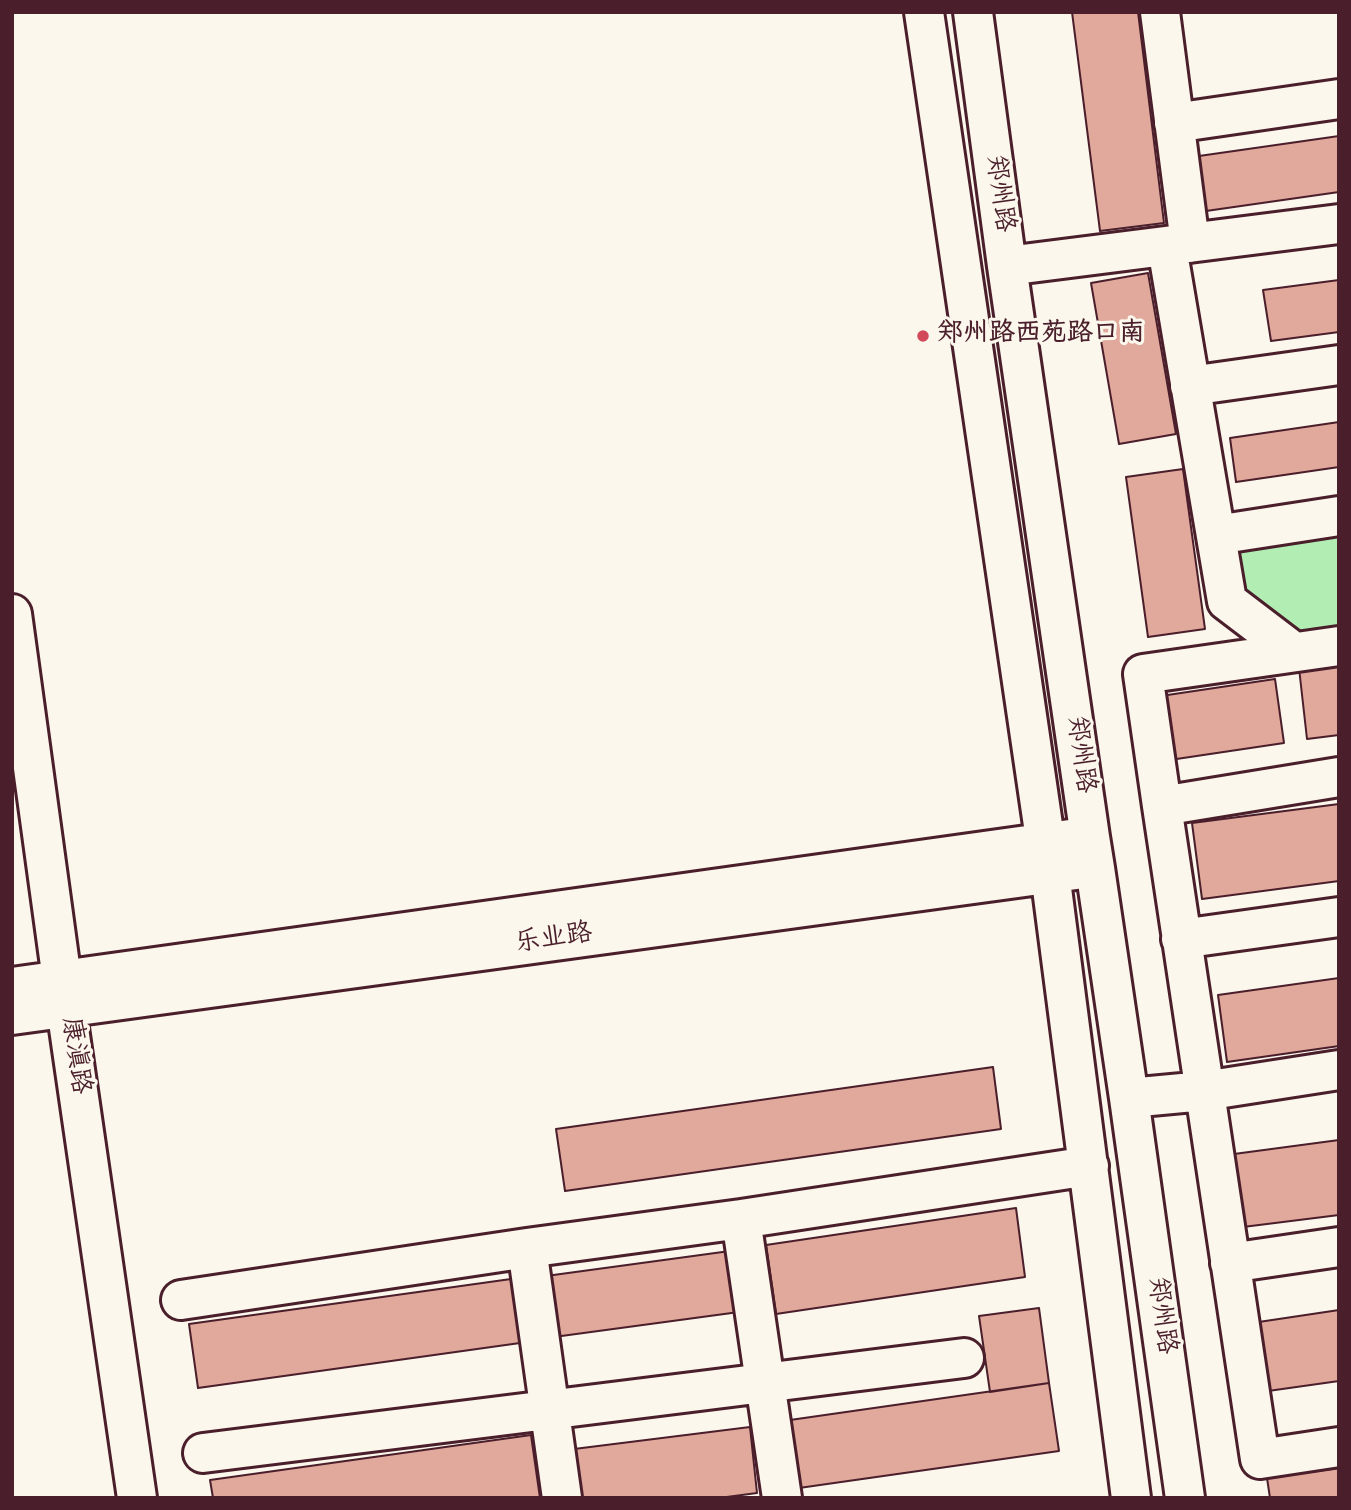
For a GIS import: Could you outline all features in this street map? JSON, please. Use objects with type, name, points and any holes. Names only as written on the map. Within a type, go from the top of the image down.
[{"type":"street","name":"郑州路","points":[[924,12],[1048,858],[1131,1498]]},
{"type":"street","name":"郑州路","points":[[973,12],[1007,266],[1185,1498]]},
{"type":"street","points":[[1160,12],[1174,123],[1178,245],[1190,386],[1227,601],[1294,652]]},
{"type":"street","points":[[1174,123],[1339,99]]},
{"type":"street","points":[[1007,266],[1339,224]]},
{"type":"street","points":[[1190,386],[1339,365]]},
{"type":"street","points":[[1216,535],[1339,516]]},
{"type":"street","name":"康滇路","points":[[12,614],[38,998],[137,1498]]},
{"type":"street","points":[[1339,646],[1143,674],[1260,1459],[1339,1447]]},
{"type":"street","points":[[1162,806],[1339,777]]},
{"type":"street","name":"康滇路","points":[[12,812],[110,1498]]},
{"type":"street","name":"乐业路","points":[[38,998],[1093,853]]},
{"type":"street","points":[[1181,939],[1339,917]]},
{"type":"street","points":[[1129,1098],[1204,1091],[1339,1070]]},
{"type":"street","points":[[181,1300],[1089,1166]]},
{"type":"street","points":[[741,1219],[782,1498]]},
{"type":"street","points":[[1230,1264],[1339,1247]]},
{"type":"street","points":[[527,1248],[562,1498]]},
{"type":"street","points":[[203,1453],[964,1358]]},
{"type":"green space","points":[[1339,528],[1339,625],[1297,632],[1243,593],[1232,546]]},
{"type":"building","points":[[1072,12],[1138,12],[1164,223],[1100,231]]},
{"type":"building","points":[[1339,136],[1339,192],[1206,211],[1199,156]]},
{"type":"building","points":[[1148,273],[1176,434],[1119,444],[1091,283]]},
{"type":"building","points":[[1339,280],[1339,332],[1271,341],[1263,290]]},
{"type":"building","points":[[1339,422],[1339,467],[1236,482],[1230,438]]},
{"type":"building","points":[[1183,469],[1205,629],[1148,637],[1126,477]]},
{"type":"building","points":[[1339,662],[1339,735],[1307,739],[1299,668]]},
{"type":"building","points":[[1275,679],[1284,743],[1163,761],[1154,697]]},
{"type":"building","points":[[1339,804],[1339,881],[1202,899],[1192,823]]},
{"type":"building","points":[[1339,978],[1339,1046],[1227,1062],[1218,995]]},
{"type":"building","points":[[993,1067],[1001,1129],[565,1191],[556,1129]]},
{"type":"building","points":[[1339,1140],[1339,1215],[1243,1227],[1234,1154]]},
{"type":"building","points":[[1016,1208],[1025,1277],[776,1314],[766,1245]]},
{"type":"building","points":[[730,1251],[739,1312],[554,1337],[546,1276]]},
{"type":"building","points":[[511,1279],[520,1343],[198,1388],[189,1324]]},
{"type":"building","points":[[1039,1308],[1049,1383],[990,1392],[979,1316]]},
{"type":"building","points":[[1339,1310],[1339,1381],[1261,1392],[1252,1323]]},
{"type":"building","points":[[1049,1383],[1059,1451],[799,1488],[790,1420]]},
{"type":"building","points":[[750,1427],[757,1493],[719,1498],[572,1498],[566,1450]]},
{"type":"building","points":[[531,1435],[540,1498],[213,1498],[210,1480]]},
{"type":"building","points":[[1339,1468],[1339,1498],[1270,1498],[1267,1478]]},
{"type":"place","name":"郑州路西苑路口南","points":[[923,336]]}]
